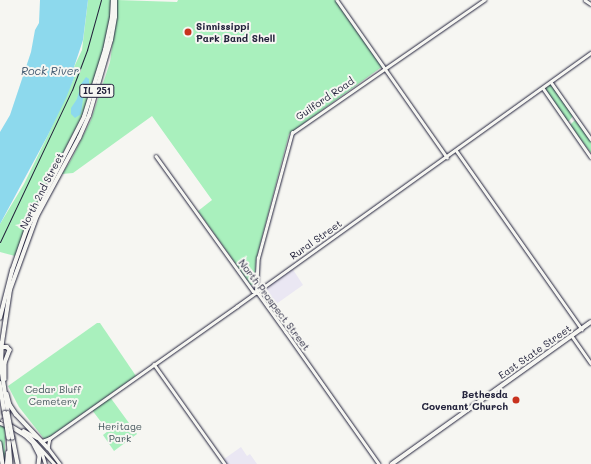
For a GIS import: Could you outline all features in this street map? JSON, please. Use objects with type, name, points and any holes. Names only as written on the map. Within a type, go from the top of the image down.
[{"type":"main road","name":"North 2nd Street","points":[[0,318],[12,271],[26,231],[87,111],[107,43],[114,0]]},
{"type":"main road","name":"North 2nd Street","points":[[18,464],[11,438],[7,413],[1,346],[10,290],[27,240],[50,189],[79,138],[98,88],[111,40],[115,17],[114,0]]},
{"type":"main road","name":"East State Street","points":[[392,464],[591,322]]},
{"type":"main road","points":[[5,379],[5,363],[10,350],[7,347],[1,346],[5,379],[10,405],[18,416],[48,448]]},
{"type":"main road","name":"North 2nd Street","points":[[0,383],[7,413]]},
{"type":"main road","points":[[1,421],[14,424],[42,441]]},
{"type":"main road","points":[[1,421],[24,435],[34,444],[42,454],[45,464]]},
{"type":"main road","points":[[1,421],[30,437],[54,464]]},
{"type":"main road","name":"North 2nd Street","points":[[8,464],[11,438]]},
{"type":"main road","points":[[11,438],[11,464]]},
{"type":"main road","points":[[0,443],[3,464]]},
{"type":"main road","points":[[34,444],[40,456],[39,464]]},
{"type":"main road","points":[[14,446],[22,464]]},
{"type":"street","points":[[337,0],[447,157]]},
{"type":"street","name":"Guilford Road","points":[[256,292],[258,258],[290,136],[295,129],[484,0]]},
{"type":"street","points":[[585,0],[591,4]]},
{"type":"street","name":"Rural Street","points":[[42,441],[50,438],[447,157],[591,53]]},
{"type":"street","points":[[551,82],[591,139]]},
{"type":"street","points":[[543,88],[591,157]]},
{"type":"street","points":[[456,150],[582,329]]},
{"type":"street","name":"North Prospect Street","points":[[156,156],[286,332],[379,464]]},
{"type":"street","points":[[572,336],[591,363]]},
{"type":"street","points":[[154,364],[225,464]]},
{"type":"street","points":[[50,438],[48,448],[60,464]]},
{"type":"shaded area","points":[[292,268],[303,285],[272,307],[272,310],[259,292]]},
{"type":"shaded area","points":[[241,447],[247,456],[250,454],[257,464],[226,464],[224,459]]},
{"type":"green space","points":[[88,0],[112,0],[103,52],[86,108],[31,215],[15,256],[0,252],[0,224],[24,184],[74,78],[74,67],[82,50]]},
{"type":"green space","points":[[117,0],[177,2],[178,0],[336,0],[383,66],[289,134],[256,260],[254,284],[251,285],[198,211],[212,200],[152,116],[73,173],[62,174],[71,160],[91,120],[110,62]]},
{"type":"green space","points":[[549,85],[552,85],[573,116],[569,121],[567,121],[545,89]]},
{"type":"green space","points":[[575,120],[591,141],[591,153],[570,125]]},
{"type":"green space","name":"Cedar Bluff Cemetery","points":[[97,323],[100,323],[136,376],[45,440],[19,407],[8,386]]},
{"type":"green space","name":"Heritage Park","points":[[110,397],[137,434],[114,451],[103,435],[108,431],[92,410]]},
{"type":"green space","points":[[0,424],[5,426],[5,464],[0,441]]},
{"type":"water","name":"Rock River","points":[[40,0],[88,0],[83,40],[74,67],[74,78],[66,98],[48,135],[0,224],[0,132],[10,115],[31,52],[35,30],[39,23]]},
{"type":"water","points":[[86,77],[89,79],[89,86],[83,99],[81,114],[75,118],[71,114],[71,108],[77,99],[81,84]]},
{"type":"railway","points":[[0,242],[72,90],[87,50],[101,0]]},
{"type":"place","name":"Sinnissippi Park Band Shell","points":[[188,32]]},
{"type":"place","name":"Bethesda Covenant Church","points":[[516,400]]}]
